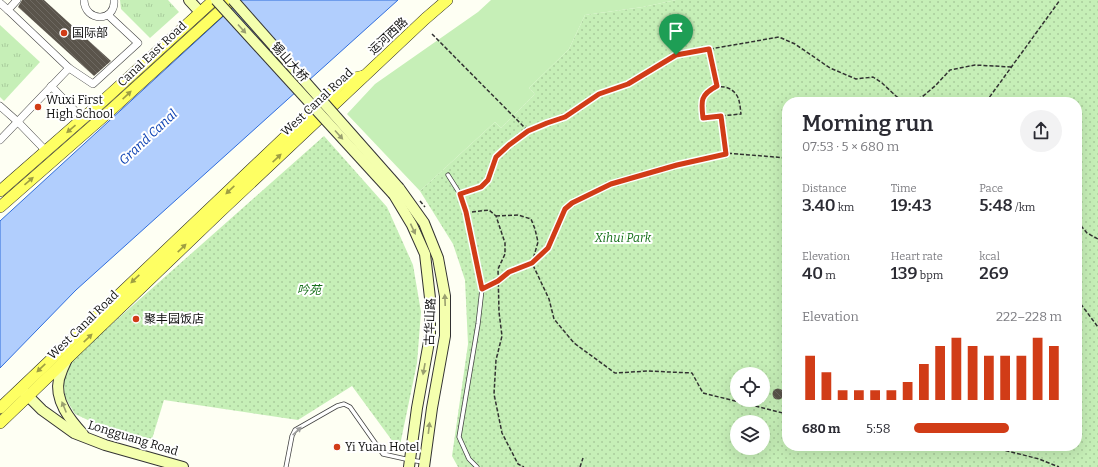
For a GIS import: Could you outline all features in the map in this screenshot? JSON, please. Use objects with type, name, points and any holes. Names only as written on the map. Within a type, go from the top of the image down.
[{"type":"main road","points":[[189,0],[200,12]]},
{"type":"main road","name":"Canal East Road","points":[[0,191],[83,119],[215,0]]},
{"type":"main road","name":"锡山大桥","points":[[215,0],[396,192]]},
{"type":"main road","name":"Canal East Road","points":[[0,207],[112,109],[232,0]]},
{"type":"main road","name":"锡山大桥","points":[[232,0],[396,192]]},
{"type":"main road","name":"运河西路","points":[[364,76],[447,0]]},
{"type":"main road","name":"West Canal Road","points":[[0,408],[24,392],[67,358],[364,76]]},
{"type":"main road","name":"West Canal Road","points":[[0,423],[24,392],[345,80],[364,76]]},
{"type":"main road","name":"古华山路","points":[[396,192],[425,254],[430,298],[430,336],[417,408],[410,464]]},
{"type":"main road","name":"古华山路","points":[[396,192],[424,223],[438,258],[445,296],[445,336],[424,464]]},
{"type":"main road","points":[[67,358],[59,381],[60,396],[65,412],[75,426],[87,438]]},
{"type":"main road","name":"Longguang Road","points":[[24,392],[42,410],[74,433],[104,445],[183,467]]},
{"type":"street","points":[[8,10],[17,0]]},
{"type":"street","points":[[84,0],[86,10],[98,17],[108,15],[114,7],[114,0]]},
{"type":"street","points":[[0,3],[69,68],[93,84],[138,43],[108,15]]},
{"type":"street","points":[[0,140],[69,68]]},
{"type":"street","points":[[52,86],[83,119]]},
{"type":"street","points":[[0,106],[46,151]]},
{"type":"lane","points":[[448,175],[460,194],[466,212],[482,289],[478,324],[459,437],[469,459],[477,467]]},
{"type":"lane","points":[[286,467],[292,436],[295,430],[337,406],[344,404],[350,407],[383,454],[410,464],[424,464]]},
{"type":"path","points":[[990,97],[1060,0]]},
{"type":"path","points":[[432,34],[528,131]]},
{"type":"path","points":[[460,194],[481,187],[488,180],[496,157],[528,131],[565,117],[599,94],[628,84],[676,55],[779,37],[795,44],[830,68],[856,79],[873,77],[897,97]]},
{"type":"path","points":[[709,49],[717,86]]},
{"type":"path","points":[[922,97],[950,70],[975,65],[1012,67]]},
{"type":"path","points":[[717,86],[727,87],[735,93],[740,102],[741,114],[721,116],[703,118],[703,99],[708,91],[717,86]]},
{"type":"path","points":[[721,116],[726,154]]},
{"type":"path","points":[[482,289],[498,281],[509,272],[532,263],[548,248],[565,209],[572,203],[611,184],[677,165],[726,154],[782,158]]},
{"type":"path","points":[[466,212],[489,210],[496,216],[505,243],[505,254],[498,269],[499,312],[502,336],[496,360],[494,394],[502,432],[518,464],[524,467]]},
{"type":"path","points":[[496,216],[518,215],[531,219],[538,242],[532,263],[549,299],[554,320],[574,343],[615,373],[647,371],[692,373],[704,393],[782,413]]},
{"type":"path","points":[[1082,227],[1087,233],[1098,239]]},
{"type":"path","points":[[1082,306],[1098,327]]},
{"type":"path","points":[[1008,451],[1039,459],[1060,467]]},
{"type":"path","points":[[580,467],[583,458]]},
{"type":"green space","points":[[120,0],[168,0],[179,12],[150,38],[121,9]]},
{"type":"green space","points":[[491,0],[676,0],[643,7],[585,15],[569,49],[529,88],[535,94],[501,128],[495,122],[420,191],[347,114],[375,84],[478,12]]},
{"type":"green space","name":"Xihui Park","points":[[676,0],[1098,0],[1098,467],[458,467],[452,456],[468,344],[465,280],[453,244],[420,191],[495,122],[501,128],[535,94],[529,88],[569,49],[585,15],[643,7]]},
{"type":"green space","points":[[0,25],[40,62],[4,101],[0,97]]},
{"type":"green space","name":"吟苑","points":[[324,136],[387,207],[413,265],[421,312],[417,363],[399,450],[352,386],[298,420],[164,400],[152,439],[103,427],[75,414],[65,397],[63,378],[70,361]]},
{"type":"water","name":"Grand Canal","points":[[241,0],[398,0],[76,290],[0,368],[0,221]]},
{"type":"building","name":"国际部","points":[[22,0],[44,0],[111,61],[94,76],[18,7]]},
{"type":"building","points":[[778,388],[782,390],[782,398],[778,400],[774,398],[772,394],[774,390]]},
{"type":"place","name":"国际部","points":[[64,33]]},
{"type":"place","name":"Wuxi First High School","points":[[38,107]]},
{"type":"place","name":"聚丰园饭店","points":[[136,319]]},
{"type":"place","name":"Yi Yuan Hotel","points":[[337,447]]},
{"type":"route","points":[[709,49],[717,86],[708,91],[703,99],[703,118],[721,116],[726,154],[677,165],[611,184],[572,203],[565,209],[557,224],[548,248],[532,263],[509,272],[498,281],[482,289],[475,249],[460,194],[481,187],[488,180],[496,157],[528,131],[565,117],[576,108],[599,94],[628,84],[676,55],[709,49]]}]
